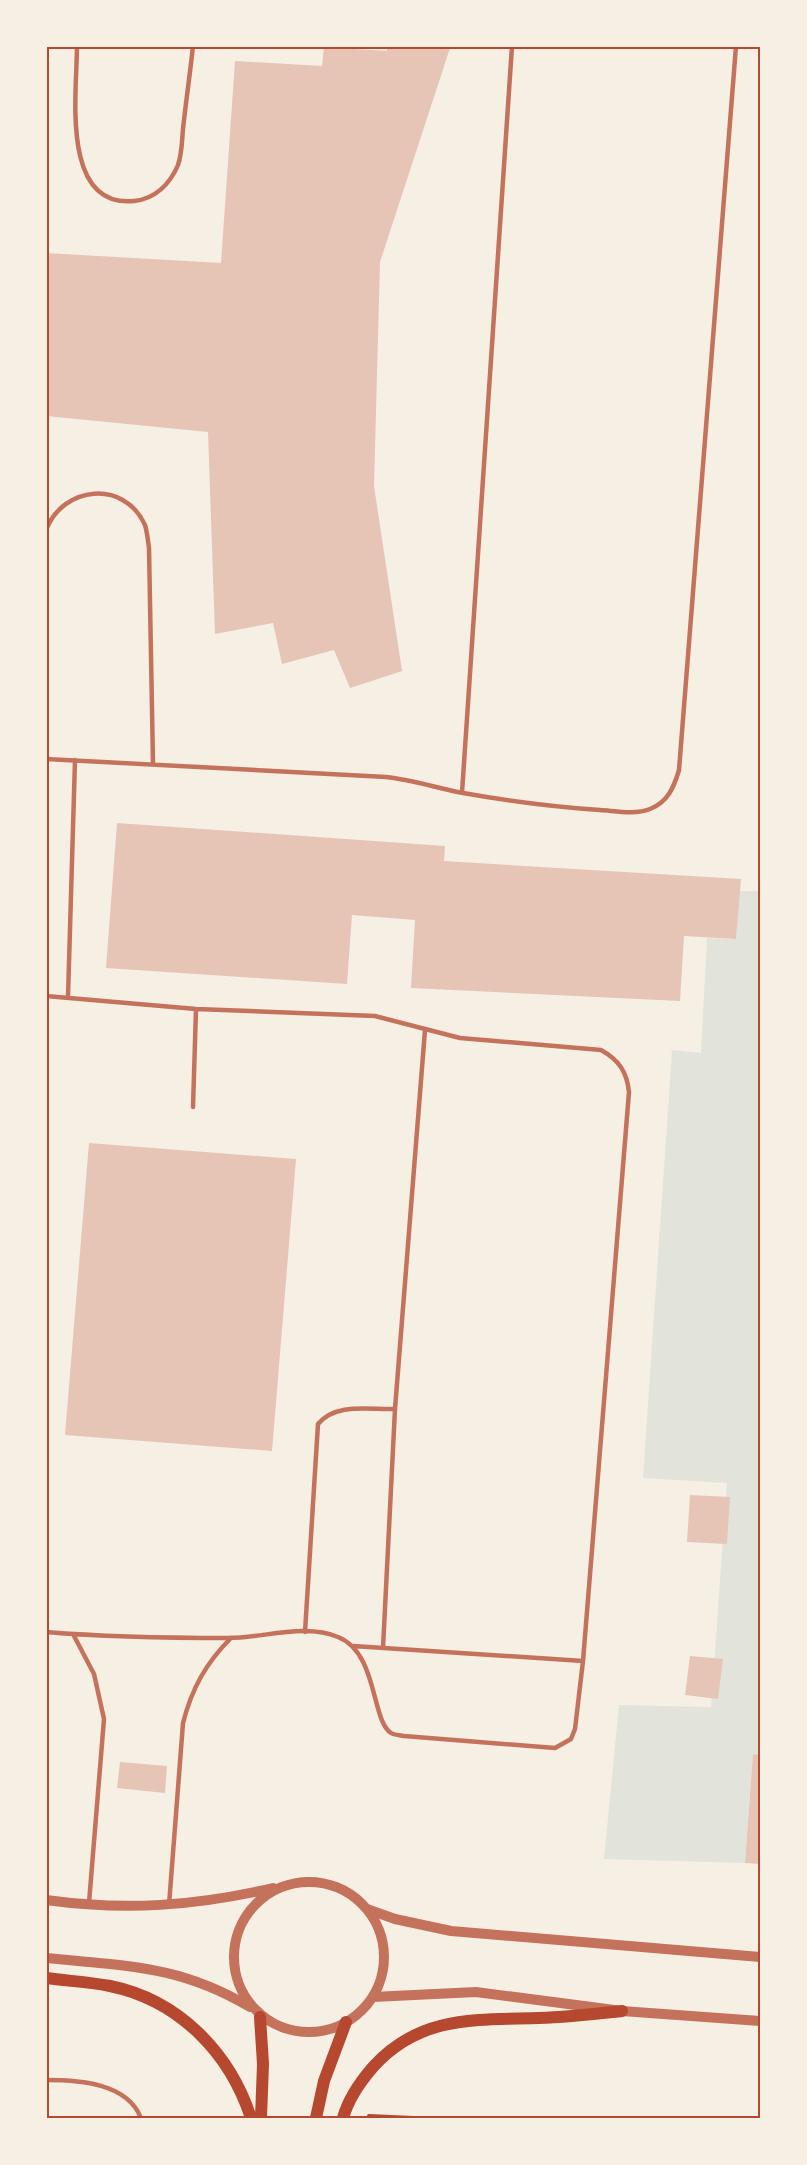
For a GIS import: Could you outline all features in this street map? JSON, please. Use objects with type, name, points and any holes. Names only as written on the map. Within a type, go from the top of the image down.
[{"type":"main road","points":[[46,1978],[110,1986],[140,1995],[168,2009],[193,2027],[220,2058],[232,2074],[250,2118]]},
{"type":"main road","points":[[344,2116],[362,2079],[384,2055],[410,2036],[441,2024],[473,2019],[542,2018],[622,2011]]},
{"type":"main road","points":[[257,2013],[263,2064],[261,2118]]},
{"type":"main road","points":[[316,2118],[327,2071],[346,2022]]},
{"type":"street","points":[[46,1900],[89,1906],[169,1906],[300,1882],[337,1887],[354,1896],[368,1909],[378,1925],[383,1942],[384,1962],[381,1980],[373,1998],[362,2011],[328,2030],[306,2033],[286,2030],[201,1981],[172,1972],[46,1958]]},
{"type":"street","points":[[257,2013],[242,1993],[235,1973],[234,1952],[238,1931],[248,1912],[263,1897],[282,1886]]},
{"type":"street","points":[[368,1909],[395,1919],[451,1931],[760,1957]]},
{"type":"street","points":[[373,1998],[476,1992],[622,2011],[760,2020]]},
{"type":"lane","points":[[77,46],[78,152],[83,172],[95,189],[113,199],[134,201],[154,195],[170,181],[179,162],[193,46]]},
{"type":"lane","points":[[462,793],[512,46]]},
{"type":"lane","points":[[46,759],[386,777],[412,780],[462,793],[570,808],[633,812],[649,810],[664,801],[674,786],[679,770],[736,46]]},
{"type":"lane","points":[[46,530],[52,517],[68,501],[90,493],[112,495],[132,506],[145,525],[149,548],[153,763]]},
{"type":"lane","points":[[68,997],[75,760]]},
{"type":"lane","points":[[46,996],[196,1009],[375,1016],[496,1043],[601,1050],[618,1062],[628,1079],[628,1104],[583,1661],[575,1729],[571,1739],[555,1748],[404,1736],[391,1733],[383,1724],[373,1683],[353,1646]]},
{"type":"lane","points":[[193,1107],[196,1009]]},
{"type":"lane","points":[[383,1648],[395,1409],[426,1029]]},
{"type":"lane","points":[[305,1632],[318,1424],[325,1415],[335,1410],[395,1409]]},
{"type":"lane","points":[[46,1632],[231,1638],[322,1632],[338,1637],[353,1646],[583,1661]]},
{"type":"lane","points":[[73,1634],[94,1674],[104,1719],[89,1906]]},
{"type":"lane","points":[[169,1906],[183,1723],[189,1699],[199,1676],[213,1656],[231,1638]]},
{"type":"lane","points":[[46,2080],[108,2087],[125,2097],[141,2118]]},
{"type":"path","points":[[344,2116],[414,2118]]},
{"type":"shaded area","points":[[739,891],[760,891],[760,1755],[753,1754],[745,1863],[604,1859],[619,1705],[711,1707],[727,1483],[643,1478],[672,1050],[701,1053],[707,938],[736,939]]},
{"type":"building","points":[[387,46],[450,48],[380,262],[374,486],[402,671],[350,688],[334,650],[282,664],[273,623],[215,634],[208,432],[46,416],[46,253],[221,263],[235,61],[322,66],[324,47],[387,51]]},
{"type":"building","points":[[117,823],[445,846],[444,861],[741,879],[736,939],[684,936],[680,1001],[411,988],[415,920],[352,915],[347,984],[106,968]]},
{"type":"building","points":[[89,1143],[296,1159],[272,1451],[65,1435]]},
{"type":"building","points":[[690,1495],[730,1497],[727,1544],[687,1542]]},
{"type":"building","points":[[690,1656],[723,1659],[718,1699],[685,1695]]},
{"type":"building","points":[[753,1754],[760,1755],[760,1864],[745,1863]]},
{"type":"building","points":[[120,1762],[167,1766],[165,1793],[117,1788]]}]
